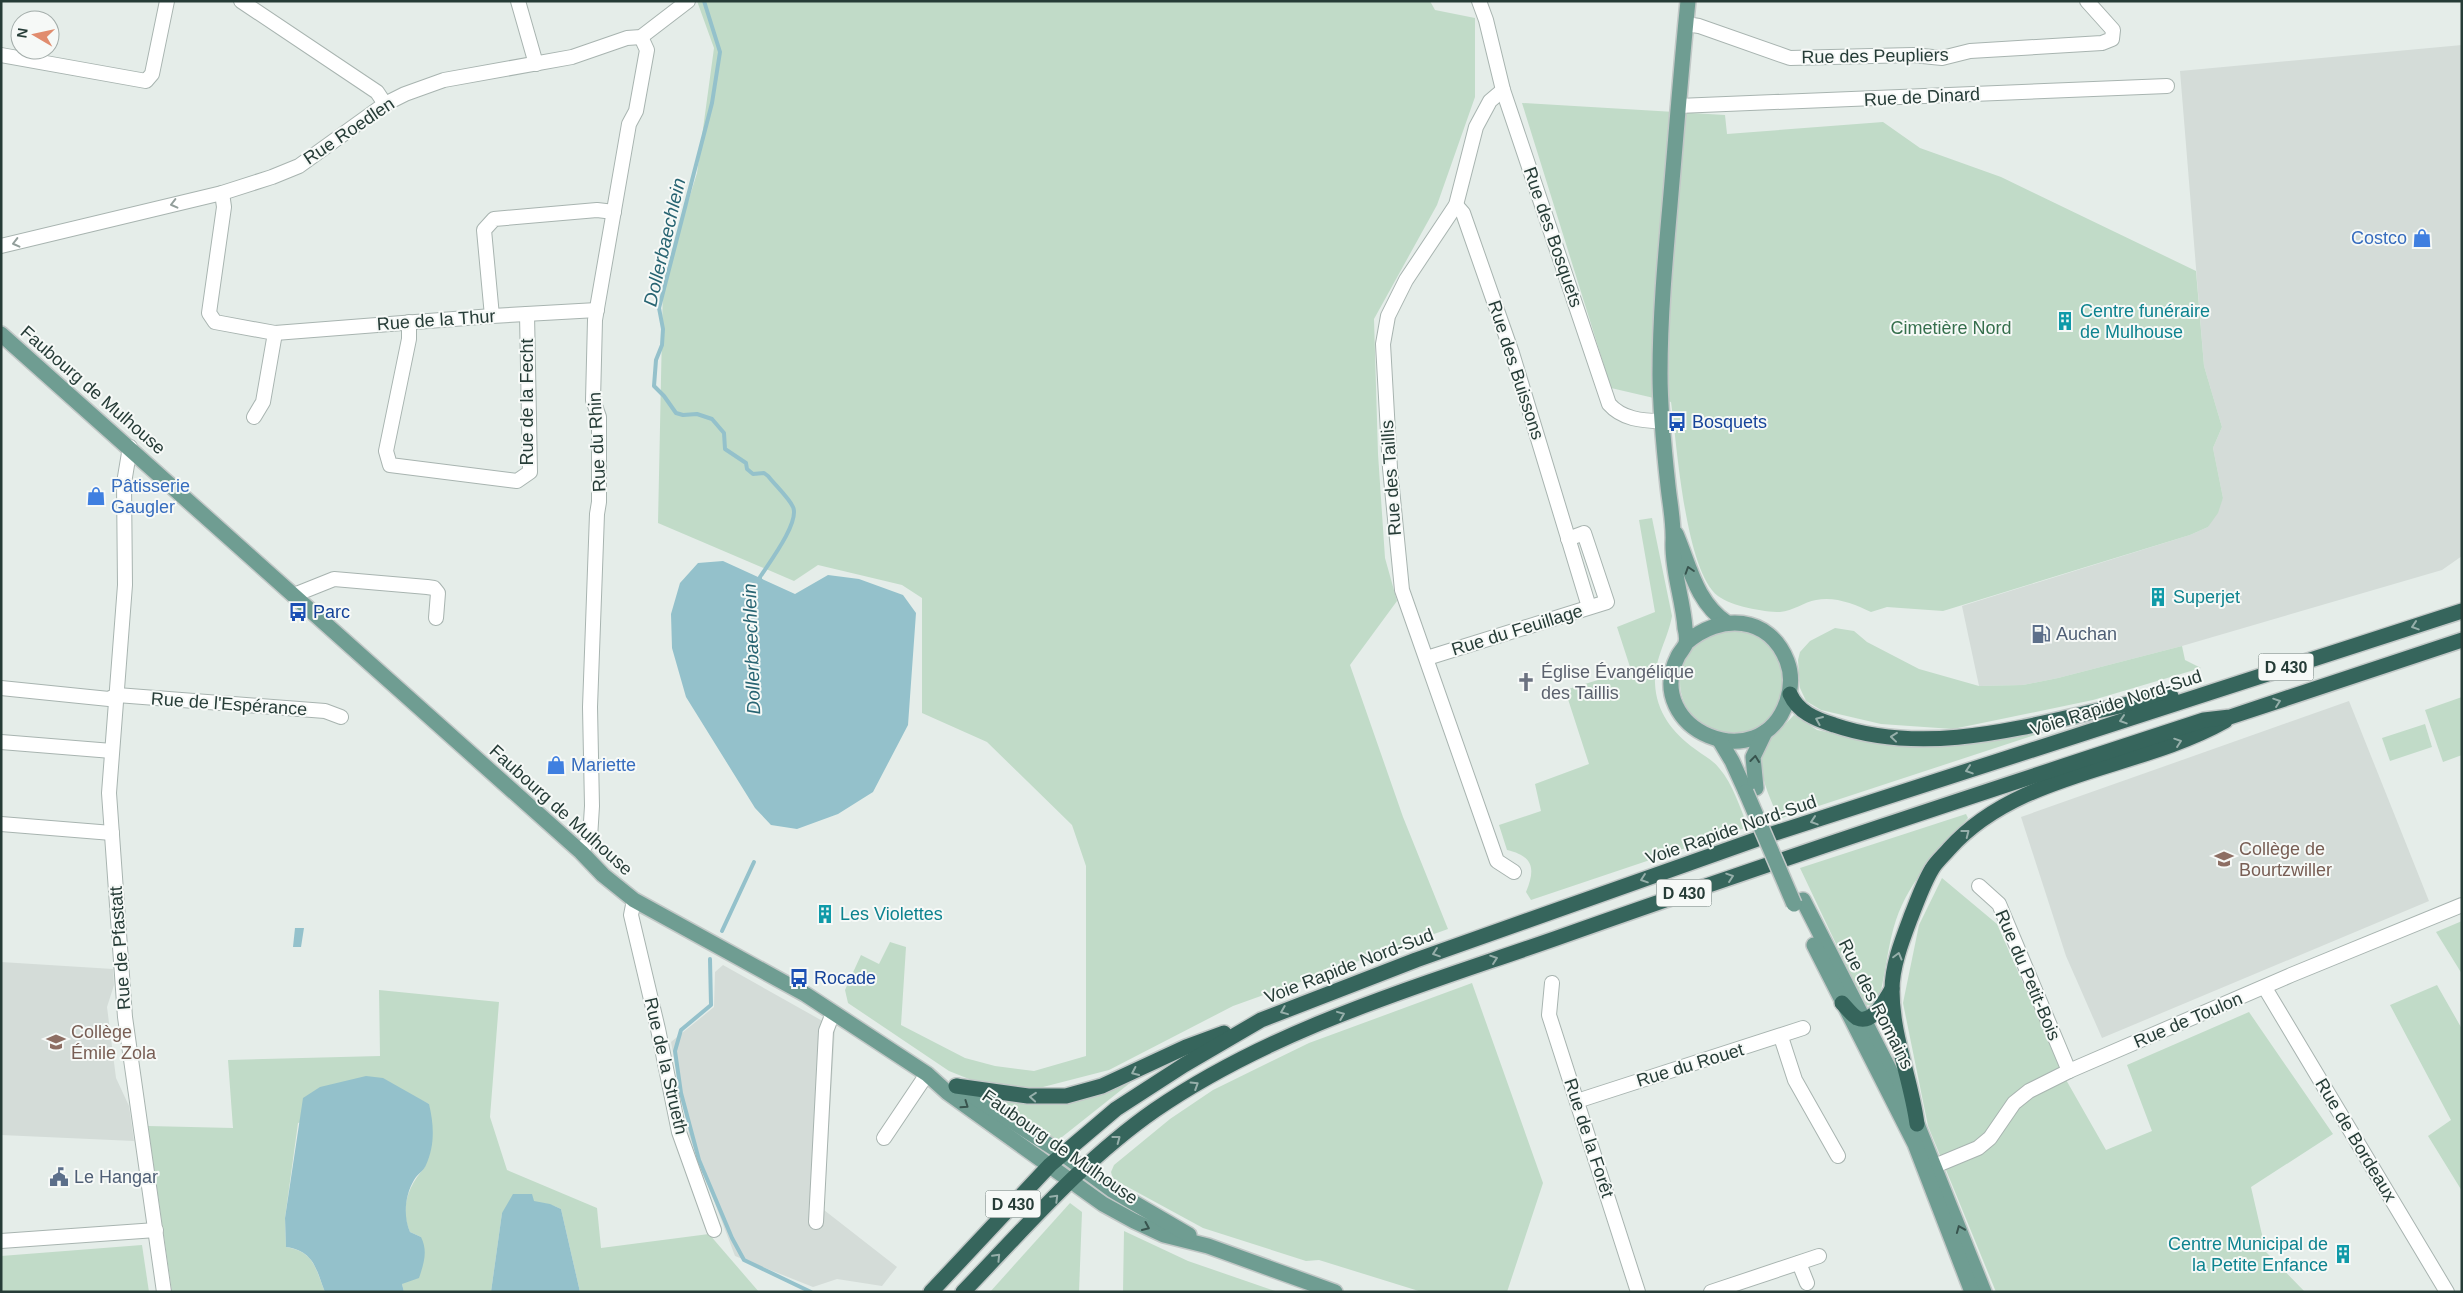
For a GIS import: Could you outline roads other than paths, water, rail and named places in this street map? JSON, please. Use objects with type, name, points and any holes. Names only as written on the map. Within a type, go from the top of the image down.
[{"type":"highway","name":"Voie Rapide Nord-Sud","points":[[1050,1165],[1116,1109],[1184,1064],[1261,1020],[1416,960],[1766,836],[2462,611]]},
{"type":"highway","name":"D 430","points":[[963,1292],[1106,1147],[1154,1111],[1207,1077],[1271,1044],[1343,1014],[1784,857],[2204,720],[2230,717],[2462,640]]},
{"type":"highway","points":[[1790,694],[1795,704],[1817,720],[1858,733],[1922,739],[1977,734],[2058,721],[2162,698],[2220,689]]},
{"type":"highway","points":[[1917,1124],[1912,1092],[1898,1042],[1892,990],[1903,939],[1916,903],[1932,868],[1958,840],[1982,820],[2020,798],[2064,780],[2202,734],[2230,717]]},
{"type":"highway","points":[[1842,1003],[1856,1018],[1863,1019],[1878,1011],[1892,990]]},
{"type":"highway","points":[[956,1086],[1028,1096],[1066,1096],[1102,1086],[1186,1047],[1261,1020]]},
{"type":"highway","name":"D 430","points":[[931,1292],[1050,1165]]},
{"type":"main road","points":[[1686,643],[1683,605],[1673,557],[1673,528],[1661,420],[1660,373],[1662,296],[1688,1]]},
{"type":"main road","name":"Faubourg de Mulhouse","points":[[1,334],[294,594],[581,852],[603,875],[634,900],[798,990],[927,1074],[948,1093],[1103,1204],[1164,1235],[1208,1246],[1335,1292]]},
{"type":"main road","points":[[1673,528],[1694,583],[1710,609],[1727,622]]},
{"type":"main road","points":[[1727,622],[1758,628],[1770,637],[1781,649],[1788,663],[1791,678],[1790,694],[1785,708],[1776,721],[1764,732],[1743,740],[1720,741],[1705,736],[1692,727],[1682,716],[1675,702],[1672,686],[1673,671],[1678,656],[1686,643],[1698,633],[1712,626],[1727,622]]},
{"type":"main road","name":"Rue des Romains","points":[[1751,790],[1753,757],[1764,732]]},
{"type":"main road","name":"Rue des Romains","points":[[1720,741],[1751,790],[1842,1003],[1915,1144],[1930,1168],[1984,1292]]},
{"type":"main road","name":"Rue des Romains","points":[[1798,902],[1863,1019],[1917,1124],[1972,1292]]},
{"type":"main road","name":"Faubourg de Mulhouse","points":[[927,1074],[956,1086],[1062,1154],[1112,1190],[1208,1246]]},
{"type":"street","points":[[1,55],[146,81],[152,74],[167,1]]},
{"type":"street","points":[[241,1],[377,92],[385,104]]},
{"type":"street","points":[[518,1],[536,64]]},
{"type":"street","name":"Rue Roedlen","points":[[1,246],[222,193],[272,178],[300,166],[385,104],[444,80],[572,57],[627,38],[641,36],[688,1]]},
{"type":"street","name":"Rue des Peupliers","points":[[1686,24],[1699,26],[1790,58],[1913,55],[1942,58],[1970,51],[2102,44],[2112,39],[2113,30],[2087,1]]},
{"type":"street","name":"Rue des Bosquets","points":[[1481,7],[1503,90],[1609,404],[1617,413],[1631,417],[1661,420]]},
{"type":"street","name":"Rue du Rhin","points":[[581,852],[590,838],[592,806],[590,707],[597,514],[600,502],[599,418],[594,400],[597,310],[629,124],[636,111],[647,50],[641,36]]},
{"type":"street","name":"Rue de Dinard","points":[[1678,106],[2167,86]]},
{"type":"street","name":"Rue des Taillis","points":[[1503,90],[1490,101],[1476,127],[1456,205],[1399,294],[1388,316],[1383,344],[1398,565],[1402,590],[1498,861],[1514,872]]},
{"type":"street","name":"Rue de la Thur","points":[[222,193],[224,207],[209,313],[215,322],[276,333],[492,316],[597,310]]},
{"type":"street","name":"Rue des Buissons","points":[[1456,205],[1462,213],[1512,353],[1589,607]]},
{"type":"street","points":[[492,316],[484,230],[494,219],[596,210],[614,212]]},
{"type":"street","name":"Rue de la Fecht","points":[[409,322],[410,339],[386,451],[390,465],[517,481],[530,472],[526,314]]},
{"type":"street","points":[[254,417],[263,402],[276,333]]},
{"type":"street","name":"Rue de Pfastatt","points":[[130,447],[124,483],[125,585],[110,793],[125,1017],[164,1292]]},
{"type":"street","name":"Rue du Feuillage","points":[[1427,658],[1607,602],[1584,533],[1568,539]]},
{"type":"street","points":[[294,594],[334,579],[434,588],[438,593],[436,618]]},
{"type":"street","name":"Rue de l'Espérance","points":[[1,688],[109,699],[117,696],[325,712],[341,717]]},
{"type":"street","points":[[1,742],[112,751]]},
{"type":"street","points":[[1,824],[112,833]]},
{"type":"street","name":"Rue du Petit-Bois","points":[[1979,886],[1999,904],[2069,1071]]},
{"type":"street","name":"Rue de la Strueth","points":[[634,900],[630,915],[658,1029],[679,1132],[714,1230]]},
{"type":"street","name":"Rue de Toulon","points":[[1930,1168],[1978,1148],[1990,1138],[2014,1103],[2029,1091],[2069,1071],[2462,905]]},
{"type":"street","name":"Rue de la Forêt","points":[[1552,983],[1549,1015],[1638,1292]]},
{"type":"street","name":"Rue de Bordeaux","points":[[2265,988],[2447,1292]]},
{"type":"street","points":[[816,1222],[826,1031],[833,1013]]},
{"type":"street","name":"Rue du Rouet","points":[[1577,1101],[1781,1037],[1803,1028]]},
{"type":"street","points":[[1781,1037],[1795,1080],[1838,1156]]},
{"type":"street","points":[[884,1138],[927,1074]]},
{"type":"street","points":[[1,1241],[156,1230]]},
{"type":"street","points":[[1711,1292],[1819,1256]]},
{"type":"street","points":[[1799,1263],[1807,1283]]},
{"type":"water","points":[[723,561],[795,594],[828,575],[859,579],[903,595],[916,613],[908,725],[873,792],[838,814],[797,829],[771,825],[755,808],[686,697],[672,648],[671,614],[680,583],[698,563]]},
{"type":"water","points":[[295,928],[304,928],[301,947],[293,947]]},
{"type":"water","points":[[366,1076],[383,1078],[429,1104],[433,1127],[431,1150],[425,1167],[415,1178],[411,1186],[406,1206],[406,1219],[410,1232],[421,1237],[423,1242],[424,1262],[419,1278],[402,1284],[404,1292],[325,1292],[309,1257],[296,1249],[286,1247],[285,1218],[303,1098],[320,1087]]},
{"type":"water","points":[[513,1194],[532,1194],[534,1201],[550,1204],[561,1209],[580,1292],[491,1292],[502,1213]]},
{"type":"waterway","name":"Dollerbaechlein","points":[[704,1],[720,52],[712,103],[659,308],[663,329],[662,345],[656,360],[654,386],[676,413],[683,415],[697,414],[712,419],[724,433],[725,449],[746,463],[747,469],[753,474],[764,473],[768,476],[791,503],[794,514],[792,522],[776,553],[760,577],[760,581]]},
{"type":"waterway","name":"Dollerbaechlein","points":[[722,931],[754,862]]},
{"type":"waterway","name":"Dollerbaechlein","points":[[710,959],[711,1005],[681,1030],[675,1051],[681,1093],[699,1160],[732,1238],[744,1260],[811,1292]]},
{"type":"place","name":"Costco","points":[[2422,238]]},
{"type":"place","name":"Centre funéraire de Mulhouse","points":[[2065,321]]},
{"type":"place","name":"Bosquets","points":[[1677,422]]},
{"type":"place","name":"Pâtisserie Gaugler","points":[[96,496]]},
{"type":"place","name":"Superjet","points":[[2158,597]]},
{"type":"place","name":"Parc","points":[[298,612]]},
{"type":"place","name":"Auchan","points":[[2041,634]]},
{"type":"place","name":"Église Évangélique des Taillis","points":[[1526,682]]},
{"type":"place","name":"Mariette","points":[[556,765]]},
{"type":"place","name":"Collège de Bourtzwiller","points":[[2224,859]]},
{"type":"place","name":"Les Violettes","points":[[825,914]]},
{"type":"place","name":"Rocade","points":[[799,978]]},
{"type":"place","name":"Collège Émile Zola","points":[[56,1042]]},
{"type":"place","name":"Le Hangar","points":[[59,1177]]},
{"type":"place","name":"Centre Municipal de la Petite Enfance","points":[[2343,1254]]},
{"type":"park label","name":"Cimetière Nord","points":[[1951,328]]}]
